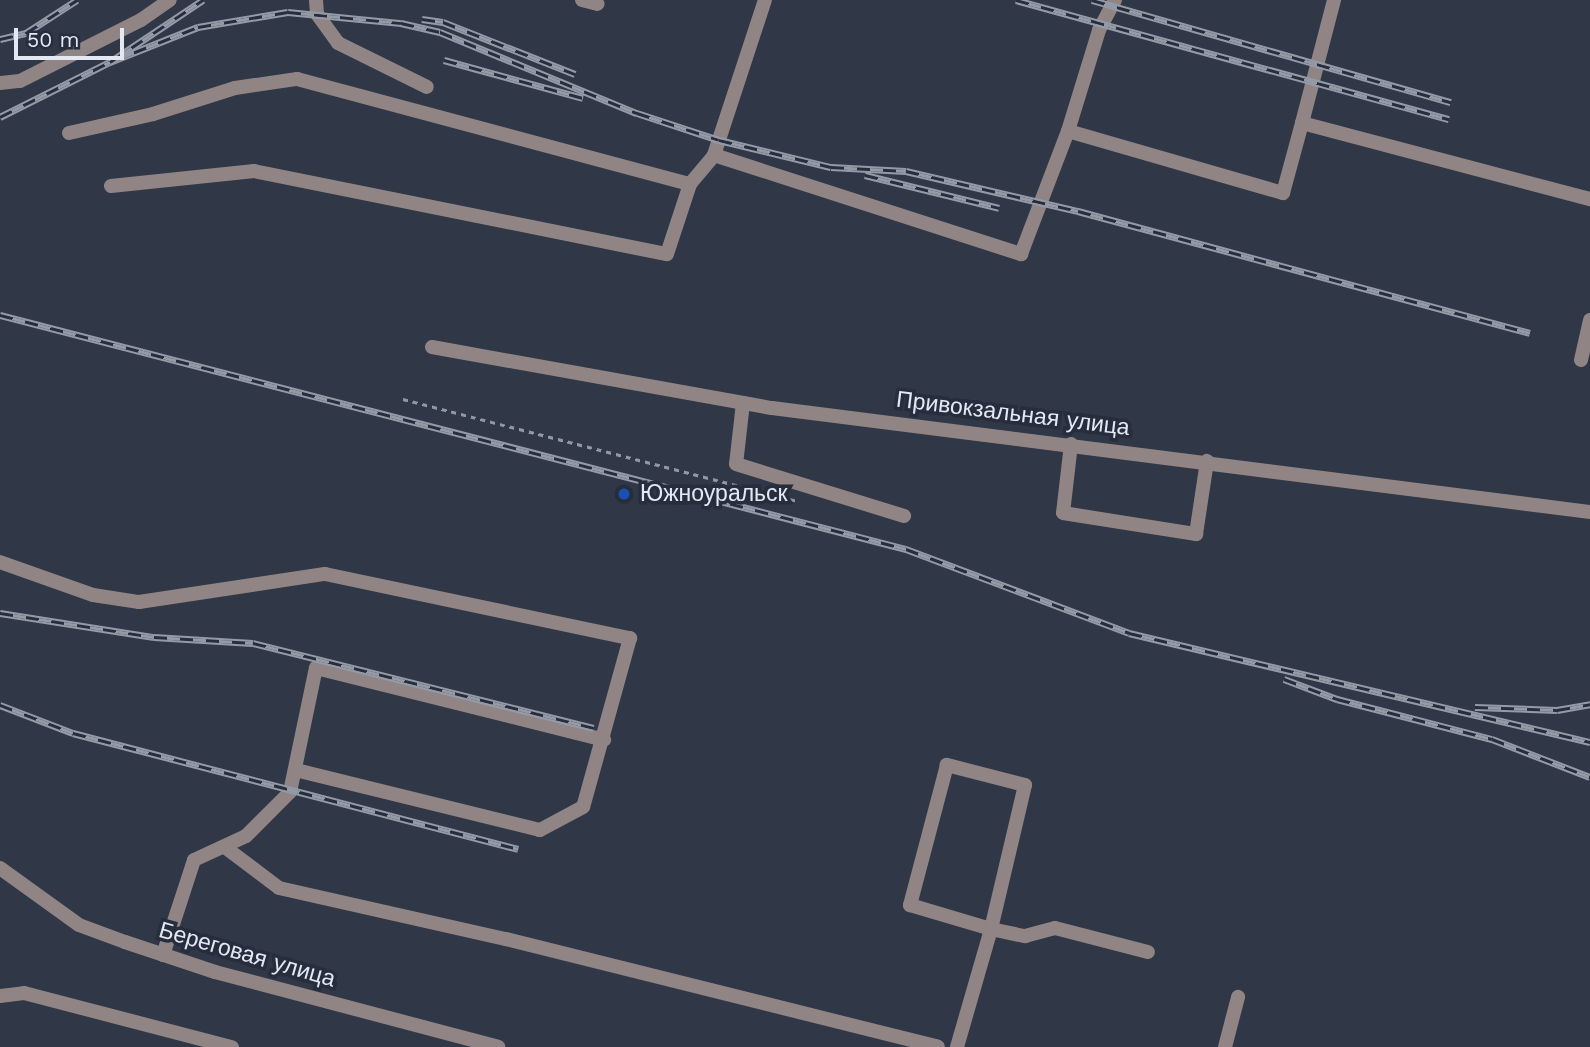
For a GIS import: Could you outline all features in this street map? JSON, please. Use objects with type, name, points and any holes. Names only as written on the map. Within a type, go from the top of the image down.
[{"type":"street","points":[[0,83],[20,81],[141,20],[170,0]]},
{"type":"street","points":[[316,0],[317,14],[338,43],[427,87]]},
{"type":"street","points":[[582,0],[598,4]]},
{"type":"street","points":[[111,186],[254,170],[667,254],[690,184],[714,155],[765,0]]},
{"type":"street","points":[[714,155],[1021,254],[1068,131],[1098,30],[1115,0]]},
{"type":"street","points":[[1068,131],[1283,193],[1334,0]]},
{"type":"street","points":[[69,133],[153,114],[235,88],[297,79],[690,184]]},
{"type":"street","points":[[1302,123],[1590,199]]},
{"type":"street","points":[[1581,360],[1590,320]]},
{"type":"street","name":"Привокзальная улица","points":[[432,347],[743,403],[1590,512]]},
{"type":"street","points":[[743,403],[736,464],[904,516]]},
{"type":"street","points":[[1071,444],[1063,513],[1196,534],[1207,461]]},
{"type":"street","points":[[0,562],[93,596],[139,602],[325,574],[630,638],[604,740],[583,807],[540,830],[296,770]]},
{"type":"street","points":[[163,955],[194,860],[226,848],[246,836],[290,792],[316,668],[604,740]]},
{"type":"street","points":[[957,1047],[991,929],[1025,785],[947,765],[910,905],[991,929],[1025,936],[1055,928],[1148,952]]},
{"type":"street","points":[[226,848],[279,888],[506,939],[938,1047]]},
{"type":"street","name":"Береговая улица","points":[[0,868],[79,925],[163,955],[498,1047]]},
{"type":"street","points":[[0,996],[24,993],[232,1047]]},
{"type":"street","points":[[1225,1047],[1238,997]]},
{"type":"path","points":[[404,399],[796,501]]},
{"type":"railway","points":[[0,39],[26,33],[77,0]]},
{"type":"railway","points":[[0,117],[110,62],[203,0]]},
{"type":"railway","points":[[1016,0],[1449,119]]},
{"type":"railway","points":[[1092,0],[1451,102]]},
{"type":"railway","points":[[110,62],[198,27],[288,12],[401,23],[440,32],[637,113],[719,140],[831,167],[906,171],[1078,211],[1530,333]]},
{"type":"railway","points":[[422,19],[443,22],[575,74]]},
{"type":"railway","points":[[444,60],[583,98]]},
{"type":"railway","points":[[865,175],[999,208]]},
{"type":"railway","points":[[0,315],[906,549],[1129,633],[1590,742]]},
{"type":"railway","points":[[0,613],[154,637],[253,643],[594,728]]},
{"type":"railway","points":[[1284,679],[1337,699],[1492,739],[1590,777]]},
{"type":"railway","points":[[1475,707],[1557,710],[1590,704]]},
{"type":"railway","points":[[0,705],[73,733],[518,849]]},
{"type":"place","name":"Южноуральск","points":[[624,494]]}]
